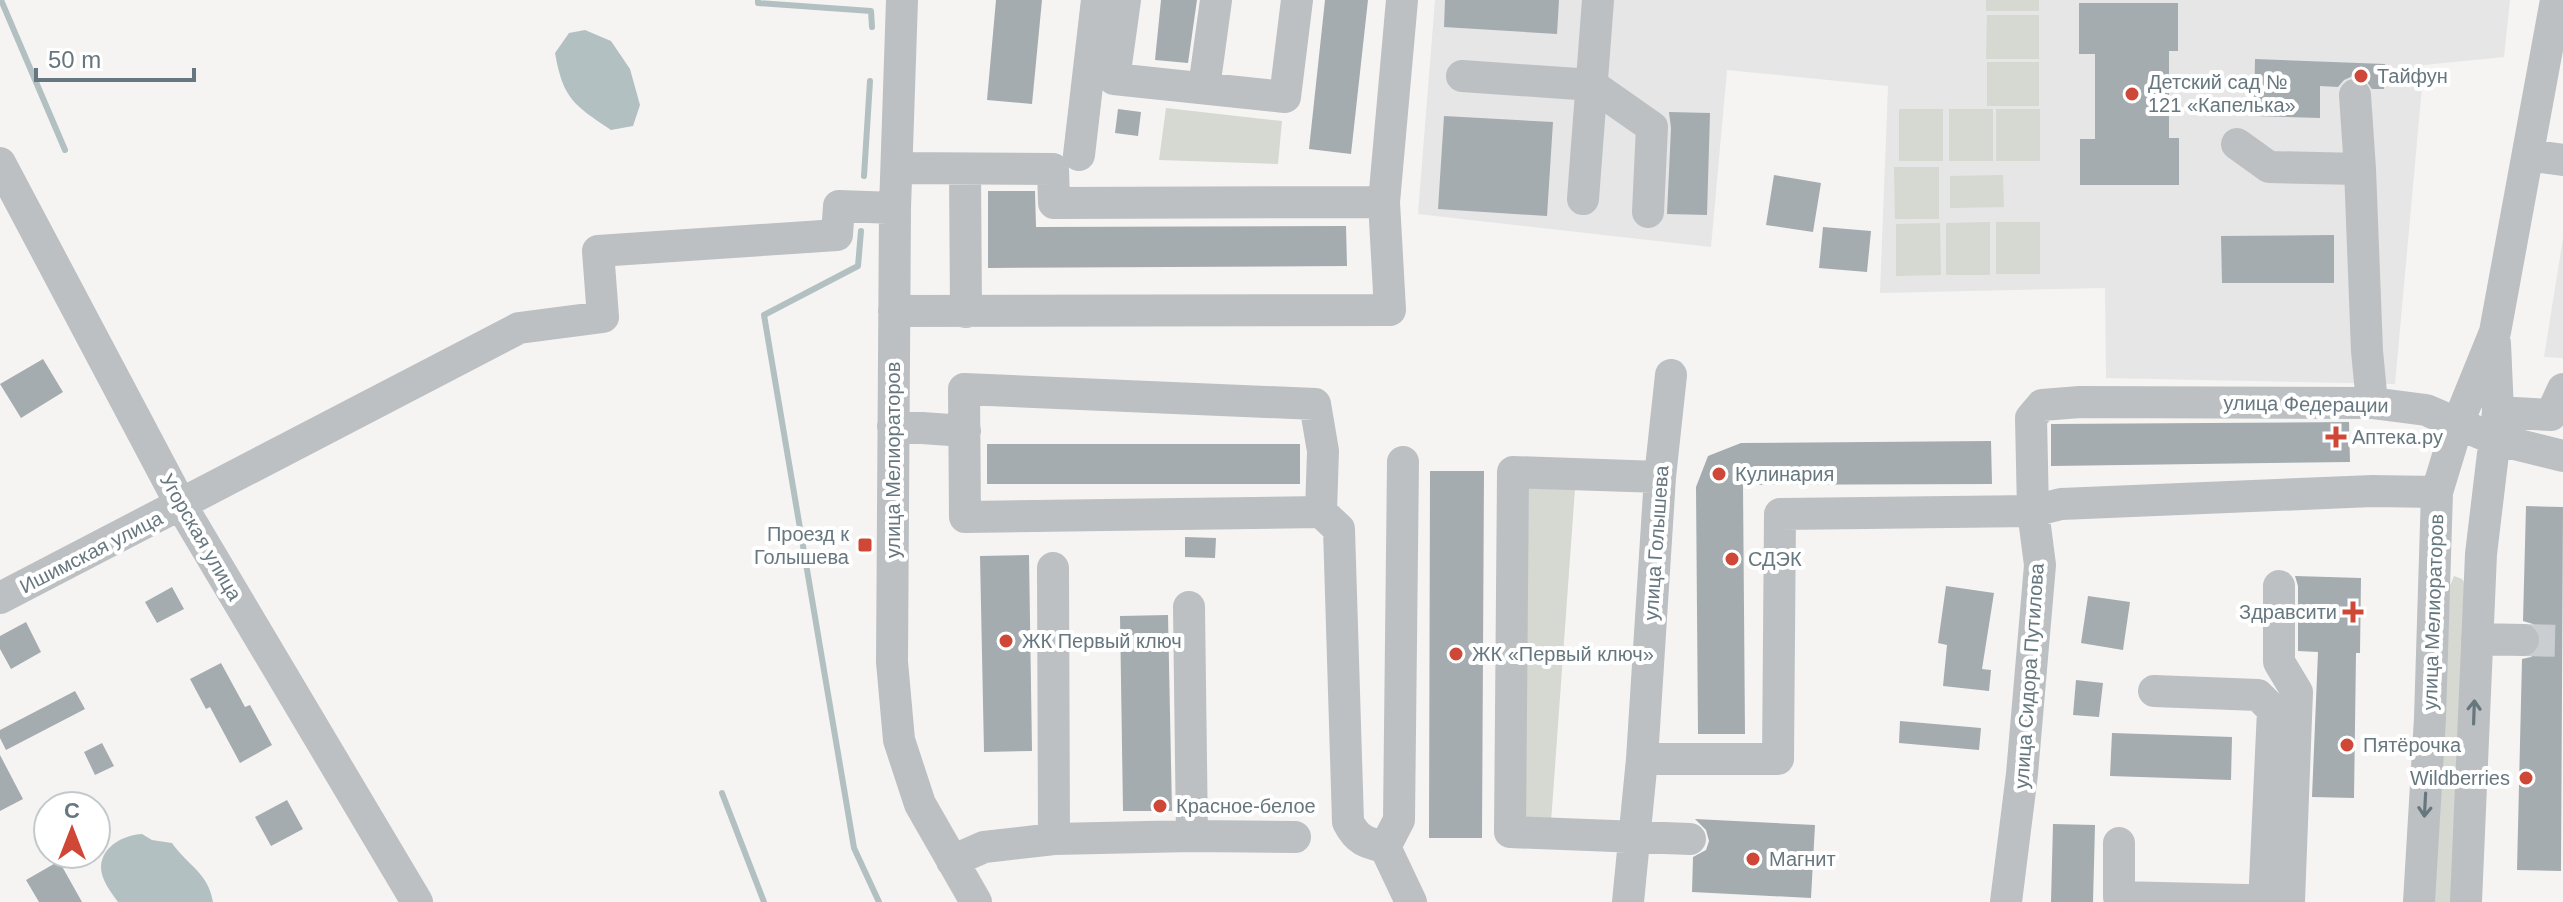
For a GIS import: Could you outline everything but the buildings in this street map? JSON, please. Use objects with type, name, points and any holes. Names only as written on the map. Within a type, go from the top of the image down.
[{"type":"street","name":"улица Мелиораторов","points":[[902,0],[895,208],[892,662],[899,740],[920,804],[976,902]]},
{"type":"street","points":[[1079,155],[1097,0]]},
{"type":"street","points":[[1125,0],[1114,79],[1285,97],[1297,0]]},
{"type":"street","points":[[1204,88],[1216,0]]},
{"type":"street","points":[[894,311],[1390,310],[1384,202],[1402,0]]},
{"type":"street","points":[[1583,199],[1598,0]]},
{"type":"street","name":"улица Мелиораторов","points":[[2466,902],[2481,554],[2496,426],[2495,332],[2556,0]]},
{"type":"street","points":[[1462,76],[1592,85],[1652,127],[1648,212]]},
{"type":"street","points":[[2355,95],[2372,403]]},
{"type":"street","points":[[2237,144],[2269,167],[2360,169]]},
{"type":"street","points":[[2528,155],[2563,160]]},
{"type":"street","name":"Угорская улица","points":[[0,163],[181,505],[417,902]]},
{"type":"street","points":[[897,168],[1053,169],[1054,203],[1384,202]]},
{"type":"street","points":[[965,169],[966,312]]},
{"type":"street","name":"Ишимская улица","points":[[0,598],[519,328],[603,317],[598,251],[837,235],[839,206],[895,208]]},
{"type":"street","name":"улица Мелиораторов","points":[[2419,902],[2430,718],[2437,492],[2458,423],[2495,332]]},
{"type":"street","name":"улица Голышева","points":[[1628,902],[1642,759],[1660,477],[1671,375]]},
{"type":"street","points":[[1321,512],[1323,451],[1315,404],[964,389],[965,517],[1321,512],[1339,529],[1348,822],[1355,836],[1366,843],[1385,847]]},
{"type":"street","points":[[2496,426],[2551,415],[2563,389]]},
{"type":"street","name":"улица Федерации","points":[[2042,405],[2080,402],[2372,403],[2426,410],[2458,423],[2496,426],[2563,456]]},
{"type":"street","name":"улица Сидора Путилова","points":[[2006,902],[2022,774],[2040,565],[2033,511],[2031,418],[2042,405]]},
{"type":"street","points":[[893,426],[965,431]]},
{"type":"street","points":[[1385,847],[1399,820],[1403,462]]},
{"type":"street","points":[[1660,477],[1513,472],[1510,832],[1690,839]]},
{"type":"street","points":[[1642,759],[1778,759],[1780,514],[2033,511],[2061,504],[2373,491],[2437,492]]},
{"type":"street","points":[[1053,568],[1054,839]]},
{"type":"street","points":[[2119,843],[2119,897],[2289,901],[2297,692],[2279,662],[2279,586]]},
{"type":"street","points":[[1189,607],[1192,836]]},
{"type":"street","points":[[2477,639],[2523,640]]},
{"type":"street","points":[[2154,691],[2258,695],[2273,710],[2265,883],[2272,901]]},
{"type":"street","points":[[952,861],[984,847],[1054,839],[1295,837]]},
{"type":"street","points":[[1385,847],[1411,902]]},
{"type":"shaded area","points":[[1435,0],[2510,0],[2504,57],[2424,65],[2395,384],[2106,378],[2105,288],[1880,293],[1888,86],[1727,70],[1711,247],[1418,214]]},
{"type":"shaded area","points":[[1986,0],[2039,0],[2039,11],[1986,11]]},
{"type":"shaded area","points":[[1987,15],[2039,15],[2039,59],[1986,59]]},
{"type":"shaded area","points":[[585,30],[611,41],[630,69],[640,105],[633,126],[611,130],[579,107],[566,91],[555,53],[569,33]]},
{"type":"shaded area","points":[[1987,62],[2039,62],[2039,106],[1987,106]]},
{"type":"shaded area","points":[[1166,108],[1282,121],[1278,164],[1159,160]]},
{"type":"shaded area","points":[[1899,109],[1943,109],[1943,161],[1899,161]]},
{"type":"shaded area","points":[[1949,109],[1993,109],[1993,161],[1949,161]]},
{"type":"shaded area","points":[[1996,109],[2040,109],[2040,161],[1996,161]]},
{"type":"shaded area","points":[[1894,167],[1939,167],[1939,219],[1895,219]]},
{"type":"shaded area","points":[[2003,175],[2004,207],[1950,208],[1950,176]]},
{"type":"shaded area","points":[[1990,222],[1990,275],[1946,275],[1946,223]]},
{"type":"shaded area","points":[[1996,222],[2040,222],[2040,274],[1996,274]]},
{"type":"shaded area","points":[[1940,223],[1941,275],[1896,276],[1896,224]]},
{"type":"shaded area","points":[[2563,238],[2563,358],[2544,357]]},
{"type":"shaded area","points":[[1525,487],[1575,489],[1551,822],[1520,823]]},
{"type":"shaded area","points":[[2454,576],[2465,584],[2453,902],[2429,902],[2440,610]]},
{"type":"shaded area","points":[[142,834],[152,840],[172,843],[207,883],[213,902],[118,902],[107,886],[102,870],[112,870],[112,846],[129,836]]},
{"type":"waterway","points":[[1,0],[65,150]]},
{"type":"waterway","points":[[758,0],[758,3],[871,11],[872,27]]},
{"type":"waterway","points":[[864,176],[870,81]]},
{"type":"waterway","points":[[861,231],[858,266],[764,315],[854,848],[879,902]]},
{"type":"waterway","points":[[722,793],[764,902]]},
{"type":"tunnel","points":[[2523,640],[2563,641]]},
{"type":"place","name":"Тайфун","points":[[2361,76]]},
{"type":"place","name":"Детский сад № 121 «Капелька»","points":[[2132,94]]},
{"type":"place","name":"Аптека.ру","points":[[2336,437]]},
{"type":"place","name":"Кулинария","points":[[1719,474]]},
{"type":"place","name":"Проезд к Голышева","points":[[865,545]]},
{"type":"place","name":"СДЭК","points":[[1732,559]]},
{"type":"place","name":"Здравсити","points":[[2353,612]]},
{"type":"place","name":"ЖК Первый ключ","points":[[1006,641]]},
{"type":"place","name":"ЖК «Первый ключ»","points":[[1456,654]]},
{"type":"place","name":"Пятёрочка","points":[[2347,745]]},
{"type":"place","name":"Wildberries","points":[[2526,778]]},
{"type":"place","name":"Красное-белое","points":[[1160,806]]},
{"type":"place","name":"Магнит","points":[[1753,859]]}]
